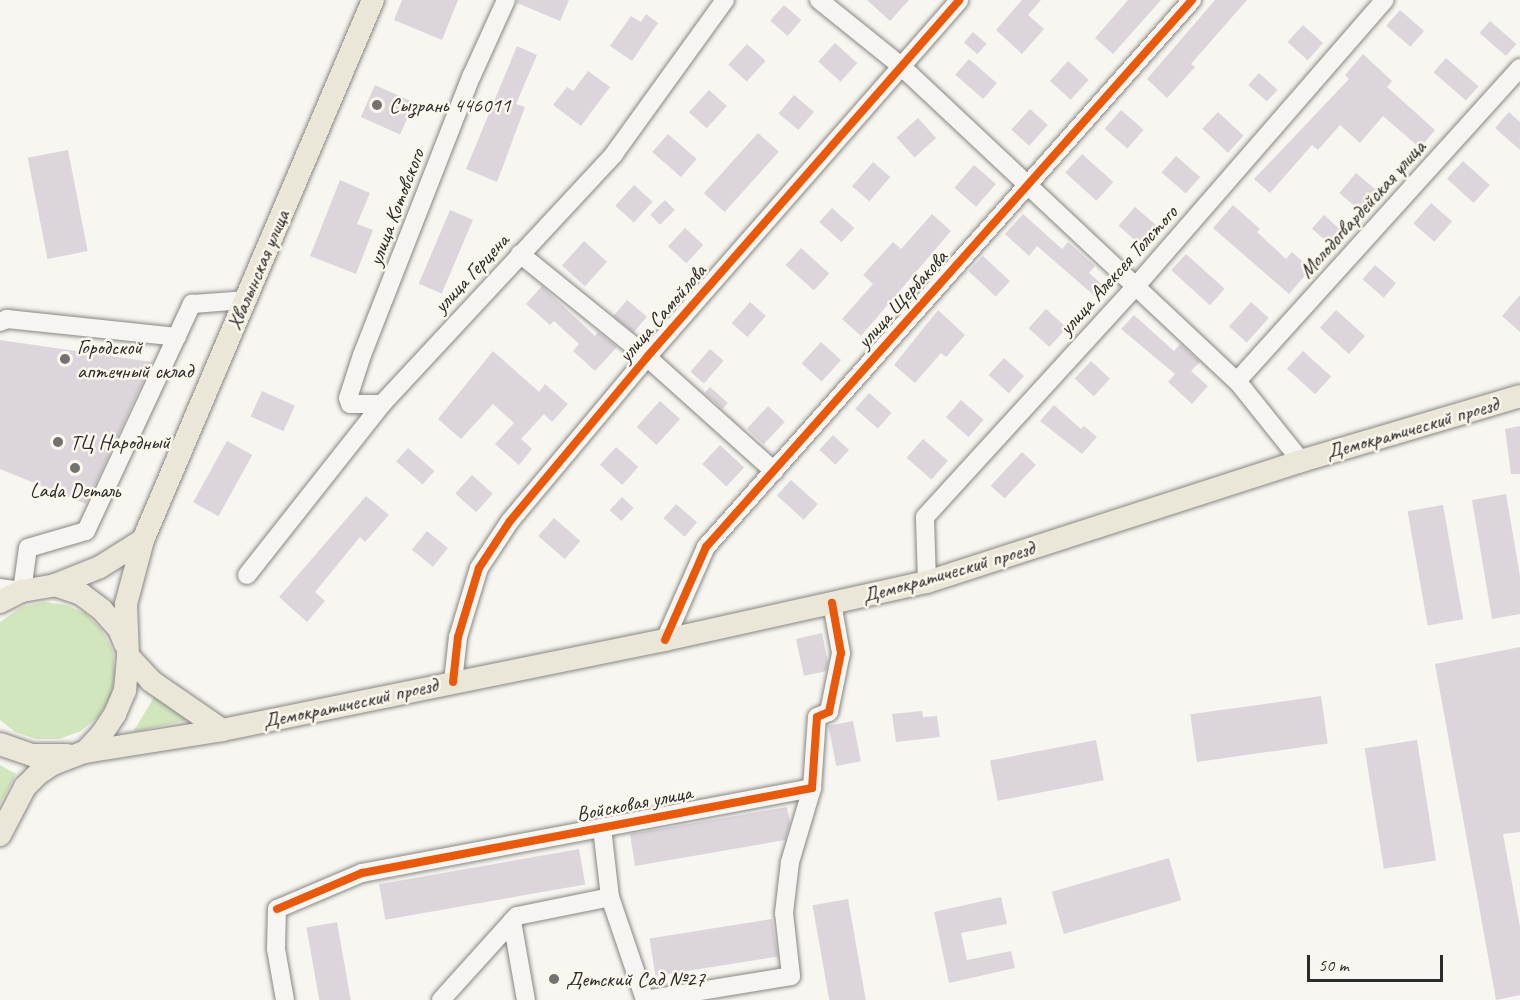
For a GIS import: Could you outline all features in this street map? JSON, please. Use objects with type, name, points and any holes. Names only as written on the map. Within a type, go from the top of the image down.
[{"type":"main road","name":"Хвалынская улица","points":[[80,753],[101,735],[115,714],[125,691],[126,604],[143,540],[373,0]]},
{"type":"main road","name":"Демократический проезд","points":[[80,753],[222,730],[665,640],[927,582],[1301,461],[1520,396]]},
{"type":"main road","points":[[0,602],[11,589],[55,585],[99,567],[143,540]]},
{"type":"main road","points":[[55,585],[81,594],[102,610],[119,629],[127,651],[152,681],[222,730]]},
{"type":"main road","points":[[0,744],[32,755],[80,753]]},
{"type":"main road","points":[[0,835],[25,787],[53,764],[80,753]]},
{"type":"street","name":"улица Котовского","points":[[382,405],[350,404],[348,398],[362,355],[468,86],[506,0]]},
{"type":"street","name":"улица Герцена","points":[[248,575],[382,405],[614,154],[725,0]]},
{"type":"street","points":[[819,0],[901,66],[1237,381],[1301,461]]},
{"type":"street","name":"улица Самойлова","points":[[453,682],[458,637],[479,568],[510,520],[647,357],[959,0]]},
{"type":"street","name":"улица Щербакова","points":[[665,640],[706,547],[1192,0]]},
{"type":"street","name":"улица Алексея Толстого","points":[[927,582],[925,517],[1136,286],[1385,0]]},
{"type":"street","name":"Молодогвардейская улица","points":[[1237,381],[1520,68]]},
{"type":"street","points":[[520,254],[647,357],[774,471]]},
{"type":"street","points":[[11,589],[28,548],[86,531],[192,304],[245,300]]},
{"type":"street","points":[[0,322],[7,319],[177,337]]},
{"type":"street","points":[[602,828],[610,897],[645,1000],[790,976],[784,913],[790,862],[812,788],[817,717],[829,712],[841,653],[832,603]]},
{"type":"street","name":"Войсковая улица","points":[[285,1000],[276,949],[277,909],[362,873],[812,788]]},
{"type":"street","points":[[441,1000],[517,916],[610,897]]},
{"type":"street","points":[[512,921],[526,1000]]},
{"type":"green space","points":[[44,602],[66,605],[86,614],[102,630],[113,651],[115,674],[111,696],[99,716],[81,731],[59,739],[36,739],[15,732],[0,720],[0,622],[22,607]]},
{"type":"green space","points":[[156,694],[192,719],[133,732]]},
{"type":"green space","points":[[0,765],[16,774],[0,804]]},
{"type":"building","points":[[402,0],[458,0],[442,40],[394,20]]},
{"type":"building","points":[[517,0],[569,0],[560,21],[517,3]]},
{"type":"building","points":[[867,0],[909,0],[890,21]]},
{"type":"building","points":[[1022,0],[1041,0],[1028,15],[1044,29],[1022,54],[996,30]]},
{"type":"building","points":[[1128,0],[1161,0],[1113,54],[1095,38]]},
{"type":"building","points":[[1215,0],[1247,0],[1191,64],[1195,67],[1167,98],[1147,79]]},
{"type":"building","points":[[784,5],[801,20],[788,36],[770,21]]},
{"type":"building","points":[[1400,10],[1424,31],[1410,47],[1386,26]]},
{"type":"building","points":[[646,14],[658,23],[632,61],[610,46],[631,16],[641,22]]},
{"type":"building","points":[[1490,21],[1516,44],[1506,56],[1480,33]]},
{"type":"building","points":[[1303,25],[1323,43],[1308,60],[1288,42]]},
{"type":"building","points":[[973,32],[987,44],[977,54],[964,43]]},
{"type":"building","points":[[835,43],[857,63],[841,82],[818,62]]},
{"type":"building","points":[[747,44],[766,61],[747,82],[728,65]]},
{"type":"building","points":[[517,46],[537,55],[516,104],[525,107],[497,182],[466,169]]},
{"type":"building","points":[[1363,54],[1392,81],[1387,87],[1435,130],[1420,148],[1383,116],[1360,143],[1340,125],[1318,150],[1312,145],[1270,193],[1254,179],[1349,79],[1345,75]]},
{"type":"building","points":[[1446,58],[1478,86],[1466,101],[1434,72]]},
{"type":"building","points":[[969,59],[997,83],[983,99],[955,75]]},
{"type":"building","points":[[1068,61],[1089,80],[1071,100],[1050,81]]},
{"type":"building","points":[[588,71],[610,87],[581,126],[553,105],[567,87],[573,91]]},
{"type":"building","points":[[1259,73],[1278,90],[1267,102],[1248,85]]},
{"type":"building","points":[[375,85],[414,102],[400,134],[361,117]]},
{"type":"building","points":[[709,90],[727,106],[707,128],[689,112]]},
{"type":"building","points":[[794,95],[814,112],[798,130],[779,113]]},
{"type":"building","points":[[1030,109],[1048,125],[1029,146],[1011,130]]},
{"type":"building","points":[[1121,110],[1144,130],[1127,149],[1105,129]]},
{"type":"building","points":[[1218,112],[1244,136],[1228,153],[1202,129]]},
{"type":"building","points":[[1509,112],[1520,122],[1520,150],[1495,128]]},
{"type":"building","points":[[918,118],[936,138],[915,157],[896,137]]},
{"type":"building","points":[[758,133],[779,152],[725,212],[704,193]]},
{"type":"building","points":[[668,134],[697,159],[681,177],[652,152]]},
{"type":"building","points":[[68,150],[88,251],[47,259],[28,158]]},
{"type":"building","points":[[1082,154],[1113,182],[1096,201],[1065,173]]},
{"type":"building","points":[[1176,156],[1200,177],[1186,194],[1162,173]]},
{"type":"building","points":[[1463,161],[1490,185],[1474,203],[1447,179]]},
{"type":"building","points":[[873,162],[890,177],[869,201],[852,186]]},
{"type":"building","points":[[974,165],[996,184],[976,207],[954,188]]},
{"type":"building","points":[[1356,173],[1383,195],[1366,215],[1339,193]]},
{"type":"building","points":[[340,180],[370,193],[357,224],[373,230],[356,274],[310,256]]},
{"type":"building","points":[[634,185],[653,202],[634,223],[615,206]]},
{"type":"building","points":[[665,200],[675,210],[660,225],[650,215]]},
{"type":"building","points":[[1431,203],[1452,221],[1434,242],[1413,223]]},
{"type":"building","points":[[1233,205],[1260,229],[1257,232],[1286,259],[1292,252],[1311,269],[1289,294],[1213,228]]},
{"type":"building","points":[[1135,207],[1156,225],[1140,244],[1119,226]]},
{"type":"building","points":[[832,208],[854,228],[842,242],[819,222]]},
{"type":"building","points":[[450,210],[473,220],[442,293],[419,284]]},
{"type":"building","points":[[932,214],[951,231],[861,336],[842,319],[873,284],[863,275],[893,242],[901,249]]},
{"type":"building","points":[[1023,214],[1062,249],[1068,242],[1095,266],[1089,273],[1106,288],[1097,298],[1037,246],[1029,256],[1005,234]]},
{"type":"building","points":[[1324,215],[1344,233],[1332,246],[1312,228]]},
{"type":"building","points":[[685,228],[703,245],[686,263],[668,246]]},
{"type":"building","points":[[584,241],[607,262],[585,286],[562,266]]},
{"type":"building","points":[[801,248],[829,273],[814,291],[786,265]]},
{"type":"building","points":[[1186,254],[1225,289],[1210,305],[1171,270]]},
{"type":"building","points":[[983,256],[1010,281],[996,297],[969,271]]},
{"type":"building","points":[[1375,265],[1396,283],[1384,298],[1363,279]]},
{"type":"building","points":[[542,286],[595,336],[598,332],[617,347],[595,371],[573,351],[579,344],[554,321],[550,325],[526,304]]},
{"type":"building","points":[[1520,295],[1520,332],[1502,316]]},
{"type":"building","points":[[627,300],[647,317],[633,333],[614,316]]},
{"type":"building","points":[[750,302],[766,316],[747,337],[732,323]]},
{"type":"building","points":[[1251,302],[1269,318],[1247,343],[1229,327]]},
{"type":"building","points":[[1046,309],[1067,328],[1049,347],[1029,328]]},
{"type":"building","points":[[938,310],[965,335],[946,357],[941,353],[915,383],[894,365]]},
{"type":"building","points":[[1336,310],[1365,336],[1349,354],[1320,328]]},
{"type":"building","points":[[1134,315],[1174,351],[1180,344],[1200,362],[1191,371],[1208,386],[1192,404],[1168,382],[1175,374],[1121,329]]},
{"type":"building","name":"ТЦ Народный","points":[[0,340],[152,362],[86,504],[0,469]]},
{"type":"building","points":[[821,342],[841,360],[822,382],[802,364]]},
{"type":"building","points":[[710,349],[724,361],[704,383],[690,372]]},
{"type":"building","points":[[493,351],[539,392],[545,384],[568,404],[552,422],[544,414],[521,439],[532,449],[519,465],[495,444],[514,423],[493,404],[461,439],[438,419]]},
{"type":"building","points":[[1303,351],[1331,376],[1315,394],[1287,369]]},
{"type":"building","points":[[1004,358],[1024,376],[1009,393],[989,375]]},
{"type":"building","points":[[1091,361],[1110,379],[1094,396],[1075,379]]},
{"type":"building","points":[[710,387],[728,403],[722,409],[705,393]]},
{"type":"building","points":[[262,391],[295,406],[283,431],[251,417]]},
{"type":"building","points":[[869,393],[892,413],[878,429],[855,409]]},
{"type":"building","points":[[961,400],[984,420],[969,437],[946,417]]},
{"type":"building","points":[[660,401],[680,419],[657,445],[637,427]]},
{"type":"building","points":[[1054,405],[1081,429],[1084,426],[1097,437],[1082,454],[1040,421]]},
{"type":"building","points":[[768,406],[785,422],[764,444],[747,429]]},
{"type":"building","points":[[1520,426],[1520,474],[1511,474],[1505,429]]},
{"type":"building","points":[[833,435],[849,450],[835,465],[819,450]]},
{"type":"building","points":[[923,439],[948,461],[932,480],[907,458]]},
{"type":"building","points":[[227,441],[252,455],[218,516],[193,502]]},
{"type":"building","points":[[720,445],[744,468],[726,487],[702,464]]},
{"type":"building","points":[[616,447],[638,467],[622,485],[600,465]]},
{"type":"building","points":[[408,448],[434,471],[423,485],[396,462]]},
{"type":"building","points":[[1022,452],[1036,465],[1005,499],[991,486]]},
{"type":"building","points":[[472,475],[493,494],[476,512],[455,494]]},
{"type":"building","points":[[791,480],[818,504],[804,520],[777,496]]},
{"type":"building","points":[[1506,494],[1520,576],[1520,614],[1492,619],[1472,500]]},
{"type":"building","points":[[366,496],[389,515],[365,542],[360,537],[315,592],[325,601],[307,622],[279,597]]},
{"type":"building","points":[[622,497],[634,508],[621,521],[610,510]]},
{"type":"building","points":[[676,504],[697,522],[685,537],[664,518]]},
{"type":"building","points":[[1443,505],[1463,619],[1428,625],[1408,511]]},
{"type":"building","points":[[554,518],[580,541],[565,559],[538,536]]},
{"type":"building","points":[[427,531],[448,548],[433,567],[412,550]]},
{"type":"building","points":[[822,633],[828,663],[826,671],[804,676],[796,639]]},
{"type":"building","points":[[1520,647],[1520,832],[1503,834],[1520,927],[1520,995],[1496,1000],[1435,664]]},
{"type":"building","points":[[1321,696],[1328,744],[1197,762],[1190,714]]},
{"type":"building","points":[[922,711],[923,717],[937,716],[940,737],[896,742],[892,714]]},
{"type":"building","points":[[853,721],[861,761],[836,766],[828,726]]},
{"type":"building","points":[[1096,740],[1104,780],[998,801],[990,761]]},
{"type":"building","points":[[1417,740],[1436,860],[1384,869],[1365,748]]},
{"type":"building","points":[[787,807],[790,823],[785,840],[635,866],[630,834]]},
{"type":"building","points":[[579,849],[585,884],[385,920],[379,884]]},
{"type":"building","points":[[1169,858],[1181,900],[1064,934],[1052,892]]},
{"type":"building","points":[[1001,897],[1007,924],[961,933],[967,960],[1011,951],[1015,968],[949,983],[934,912]]},
{"type":"building","points":[[848,899],[866,1000],[829,1000],[813,905]]},
{"type":"building","points":[[772,919],[778,957],[655,976],[650,938]]},
{"type":"building","points":[[337,922],[351,1000],[319,1000],[306,927]]},
{"type":"cycle path","points":[[453,682],[458,637],[479,568],[510,521],[647,357],[959,0]]},
{"type":"cycle path","points":[[665,640],[706,547],[1192,0]]},
{"type":"cycle path","points":[[277,909],[362,873],[812,788],[817,717],[829,712],[841,653],[832,603]]},
{"type":"place","name":"Сызрань 446011","points":[[377,105]]},
{"type":"place","name":"Городской аптечный склад","points":[[65,359]]},
{"type":"place","name":"ТЦ Народный","points":[[58,442]]},
{"type":"place","name":"Lada Dеталь","points":[[75,468]]},
{"type":"place","name":"Детский Сад №27","points":[[554,979]]}]
